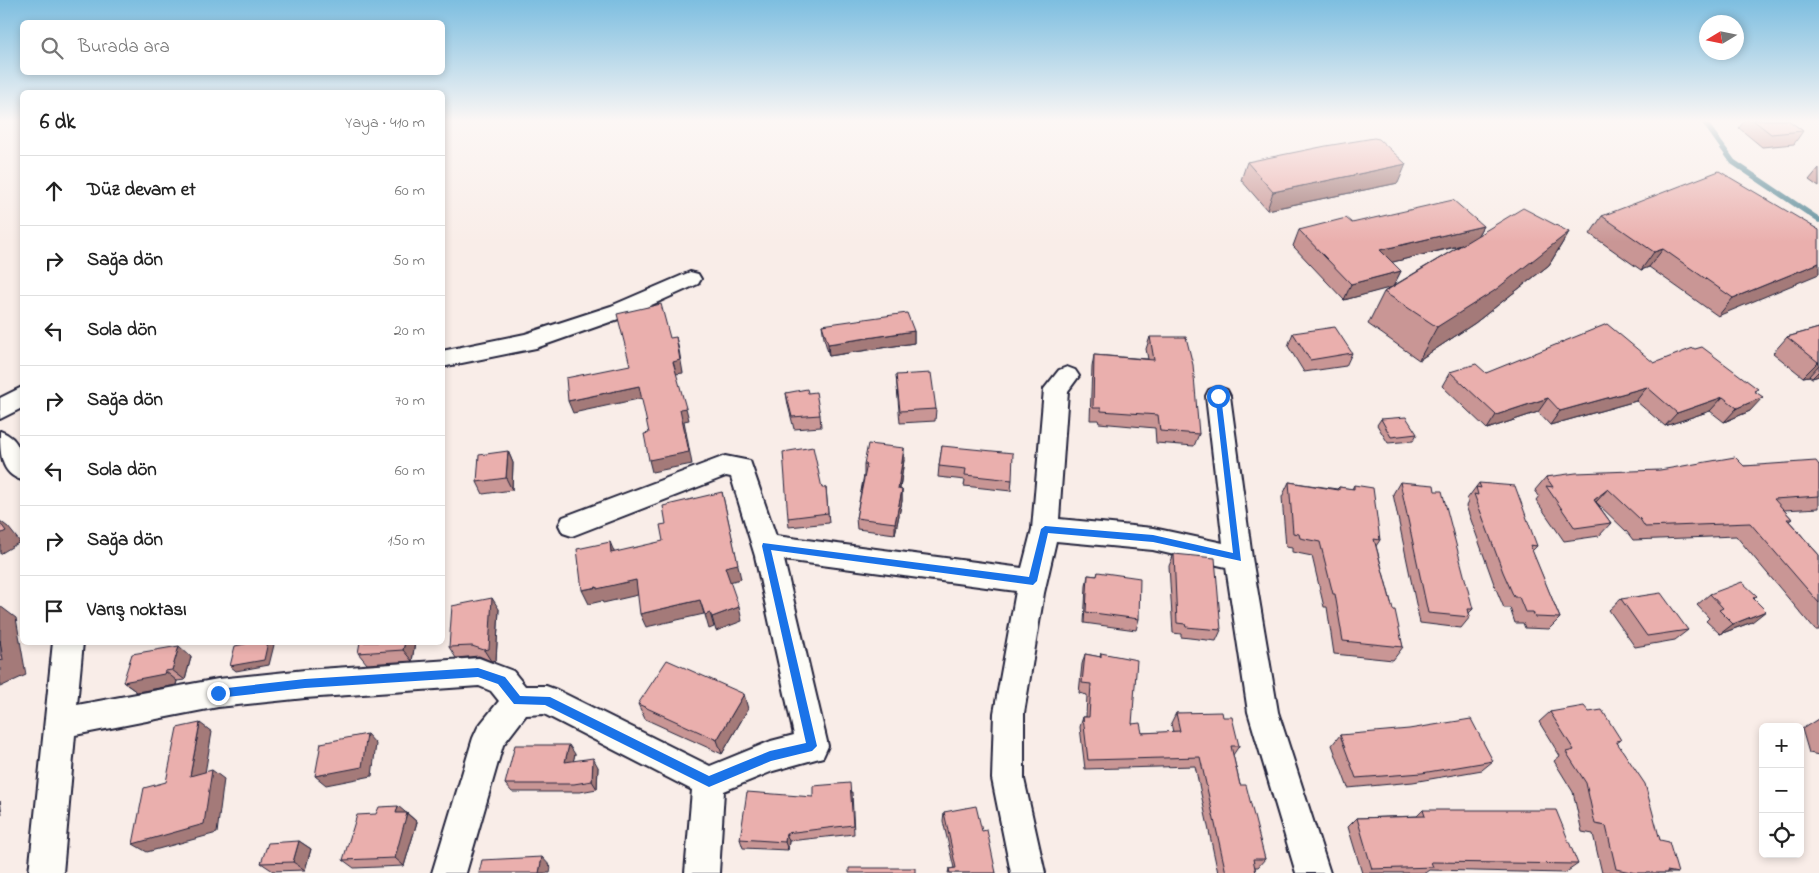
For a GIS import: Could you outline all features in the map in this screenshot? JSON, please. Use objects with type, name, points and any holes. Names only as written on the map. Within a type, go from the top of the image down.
[{"type":"street","points":[[445,358],[528,342],[619,310],[690,279]]},
{"type":"street","points":[[1028,873],[1008,779],[1009,713],[1033,581],[1045,529],[1056,389],[1067,376]]},
{"type":"street","points":[[1218,396],[1238,558],[1263,712],[1313,873]]},
{"type":"street","points":[[0,410],[20,397]]},
{"type":"street","points":[[0,441],[20,467]]},
{"type":"street","points":[[518,701],[546,700],[709,782],[770,756],[812,746],[766,546],[741,468],[725,466],[572,525]]},
{"type":"street","points":[[1045,529],[1153,539],[1238,558]]},
{"type":"street","points":[[766,546],[1033,581]]},
{"type":"street","points":[[46,873],[68,645]]},
{"type":"street","points":[[61,723],[218,693],[305,684],[478,672],[502,681],[518,701]]},
{"type":"street","points":[[449,873],[490,738],[518,701]]},
{"type":"street","points":[[702,873],[709,782]]},
{"type":"building","points":[[1402,161],[1406,164],[1273,192],[1247,162]]},
{"type":"building","points":[[1719,171],[1819,230],[1819,263],[1733,298],[1663,249],[1654,252],[1602,216]]},
{"type":"building","points":[[1453,200],[1483,226],[1380,250],[1401,271],[1351,284],[1299,230],[1346,218],[1352,223]]},
{"type":"building","points":[[1523,208],[1569,232],[1494,291],[1437,327],[1384,292]]},
{"type":"building","points":[[661,304],[670,338],[676,337],[680,360],[673,362],[686,408],[680,409],[689,452],[649,460],[644,434],[649,433],[639,386],[568,401],[566,378],[630,365],[617,314]]},
{"type":"building","points":[[907,313],[914,331],[828,344],[822,325]]},
{"type":"building","points":[[1607,324],[1654,363],[1693,348],[1702,347],[1758,389],[1754,391],[1763,397],[1737,408],[1723,397],[1677,413],[1647,387],[1560,411],[1548,398],[1496,415],[1450,372],[1476,364],[1486,373]]},
{"type":"building","points":[[1335,327],[1352,353],[1310,360],[1293,333]]},
{"type":"building","points":[[1819,328],[1819,362],[1818,362],[1787,337]]},
{"type":"building","points":[[1150,337],[1186,337],[1193,365],[1199,434],[1160,431],[1158,415],[1101,411],[1101,408],[1093,408],[1094,355],[1154,360]]},
{"type":"building","points":[[931,373],[936,409],[900,411],[896,375]]},
{"type":"building","points":[[807,389],[808,393],[816,392],[820,415],[792,417],[786,393]]},
{"type":"building","points":[[1406,417],[1417,434],[1391,437],[1381,419]]},
{"type":"building","points":[[868,444],[904,448],[898,489],[902,490],[895,523],[856,518],[867,464],[864,464]]},
{"type":"building","points":[[942,446],[1013,453],[1012,480],[965,475],[966,469],[939,466]]},
{"type":"building","points":[[813,447],[822,488],[826,488],[828,513],[788,518],[783,452]]},
{"type":"building","points":[[508,451],[506,478],[477,482],[479,455]]},
{"type":"building","points":[[1735,457],[1744,466],[1816,461],[1819,465],[1819,496],[1774,499],[1792,519],[1787,519],[1819,555],[1819,603],[1750,523],[1645,527],[1640,519],[1608,489],[1594,500],[1611,523],[1575,528],[1546,486],[1553,487],[1546,477],[1576,473],[1660,470]]},
{"type":"building","points":[[1289,482],[1339,490],[1339,487],[1354,489],[1354,485],[1373,488],[1380,540],[1374,539],[1393,610],[1395,610],[1403,647],[1343,641],[1335,594],[1333,594],[1320,542],[1300,538],[1299,534],[1293,533]]},
{"type":"building","points":[[1400,482],[1434,485],[1435,491],[1442,491],[1473,609],[1468,609],[1470,617],[1428,613]]},
{"type":"building","points":[[1479,483],[1515,486],[1537,546],[1530,545],[1560,618],[1535,617],[1533,612],[1525,612],[1519,597],[1514,597],[1474,494],[1478,495],[1476,487],[1481,488]]},
{"type":"building","points":[[722,492],[738,564],[725,567],[739,607],[712,617],[710,613],[705,615],[700,600],[640,614],[636,580],[597,589],[597,587],[582,590],[577,549],[610,542],[611,553],[663,541],[660,525],[666,524],[663,506]]},
{"type":"building","points":[[0,523],[6,531],[0,534]]},
{"type":"building","points":[[1174,554],[1215,558],[1221,630],[1186,627],[1185,624],[1177,623]]},
{"type":"building","points":[[1098,572],[1140,578],[1139,619],[1086,612],[1088,575],[1097,576]]},
{"type":"building","points":[[1742,582],[1757,596],[1753,598],[1766,611],[1733,624],[1719,610],[1723,608],[1710,594]]},
{"type":"building","points":[[1661,593],[1688,630],[1647,636],[1621,599]]},
{"type":"building","points":[[492,598],[489,649],[484,650],[472,646],[449,647],[452,606]]},
{"type":"building","points":[[0,640],[3,660],[0,661]]},
{"type":"building","points":[[267,645],[264,660],[230,666],[235,646]]},
{"type":"building","points":[[359,645],[404,645],[403,650],[358,653]]},
{"type":"building","points":[[179,646],[172,670],[165,671],[164,674],[123,682],[132,654]]},
{"type":"building","points":[[1101,653],[1137,660],[1132,724],[1140,723],[1142,733],[1180,731],[1176,713],[1222,712],[1223,717],[1232,717],[1239,746],[1231,746],[1240,785],[1246,785],[1265,859],[1253,859],[1256,873],[1226,873],[1200,757],[1088,760],[1083,717],[1089,717],[1091,684],[1082,683],[1085,654],[1101,657]]},
{"type":"building","points":[[667,660],[744,694],[717,740],[638,704]]},
{"type":"building","points":[[1584,706],[1589,712],[1602,710],[1621,740],[1616,741],[1645,784],[1660,840],[1669,842],[1678,873],[1667,871],[1667,873],[1636,873],[1616,869],[1606,826],[1595,824],[1586,783],[1566,752],[1574,750],[1550,712]]},
{"type":"building","points":[[1471,719],[1493,761],[1422,773],[1356,778],[1340,735],[1409,729]]},
{"type":"building","points":[[200,723],[190,776],[212,770],[204,824],[133,844],[144,788],[166,782],[177,728]]},
{"type":"building","points":[[367,734],[362,767],[315,776],[321,743]]},
{"type":"building","points":[[515,745],[569,745],[565,762],[593,758],[592,781],[574,784],[505,784]]},
{"type":"building","points":[[850,783],[853,825],[786,833],[785,842],[740,839],[747,792],[813,797],[813,786]]},
{"type":"building","points":[[398,806],[396,813],[407,813],[395,858],[343,860],[357,815],[376,814],[379,807]]},
{"type":"building","points":[[976,806],[982,831],[987,830],[996,873],[950,873],[949,869],[956,868],[944,812]]},
{"type":"building","points":[[1423,810],[1556,810],[1578,864],[1431,862],[1433,867],[1372,869],[1357,818],[1425,816]]},
{"type":"building","points":[[299,841],[293,862],[261,863],[268,843]]},
{"type":"building","points":[[542,857],[539,873],[479,873],[482,860]]},
{"type":"building","points":[[849,868],[915,868],[915,873],[849,873]]},
{"type":"waterway","points":[[1732,161],[1819,220]]},
{"type":"route","points":[[218,693],[305,684],[478,672],[502,681],[518,701],[546,700],[709,782],[770,756],[812,746],[766,546],[902,562],[1033,581],[1045,529],[1153,539],[1238,558],[1218,396]]}]
